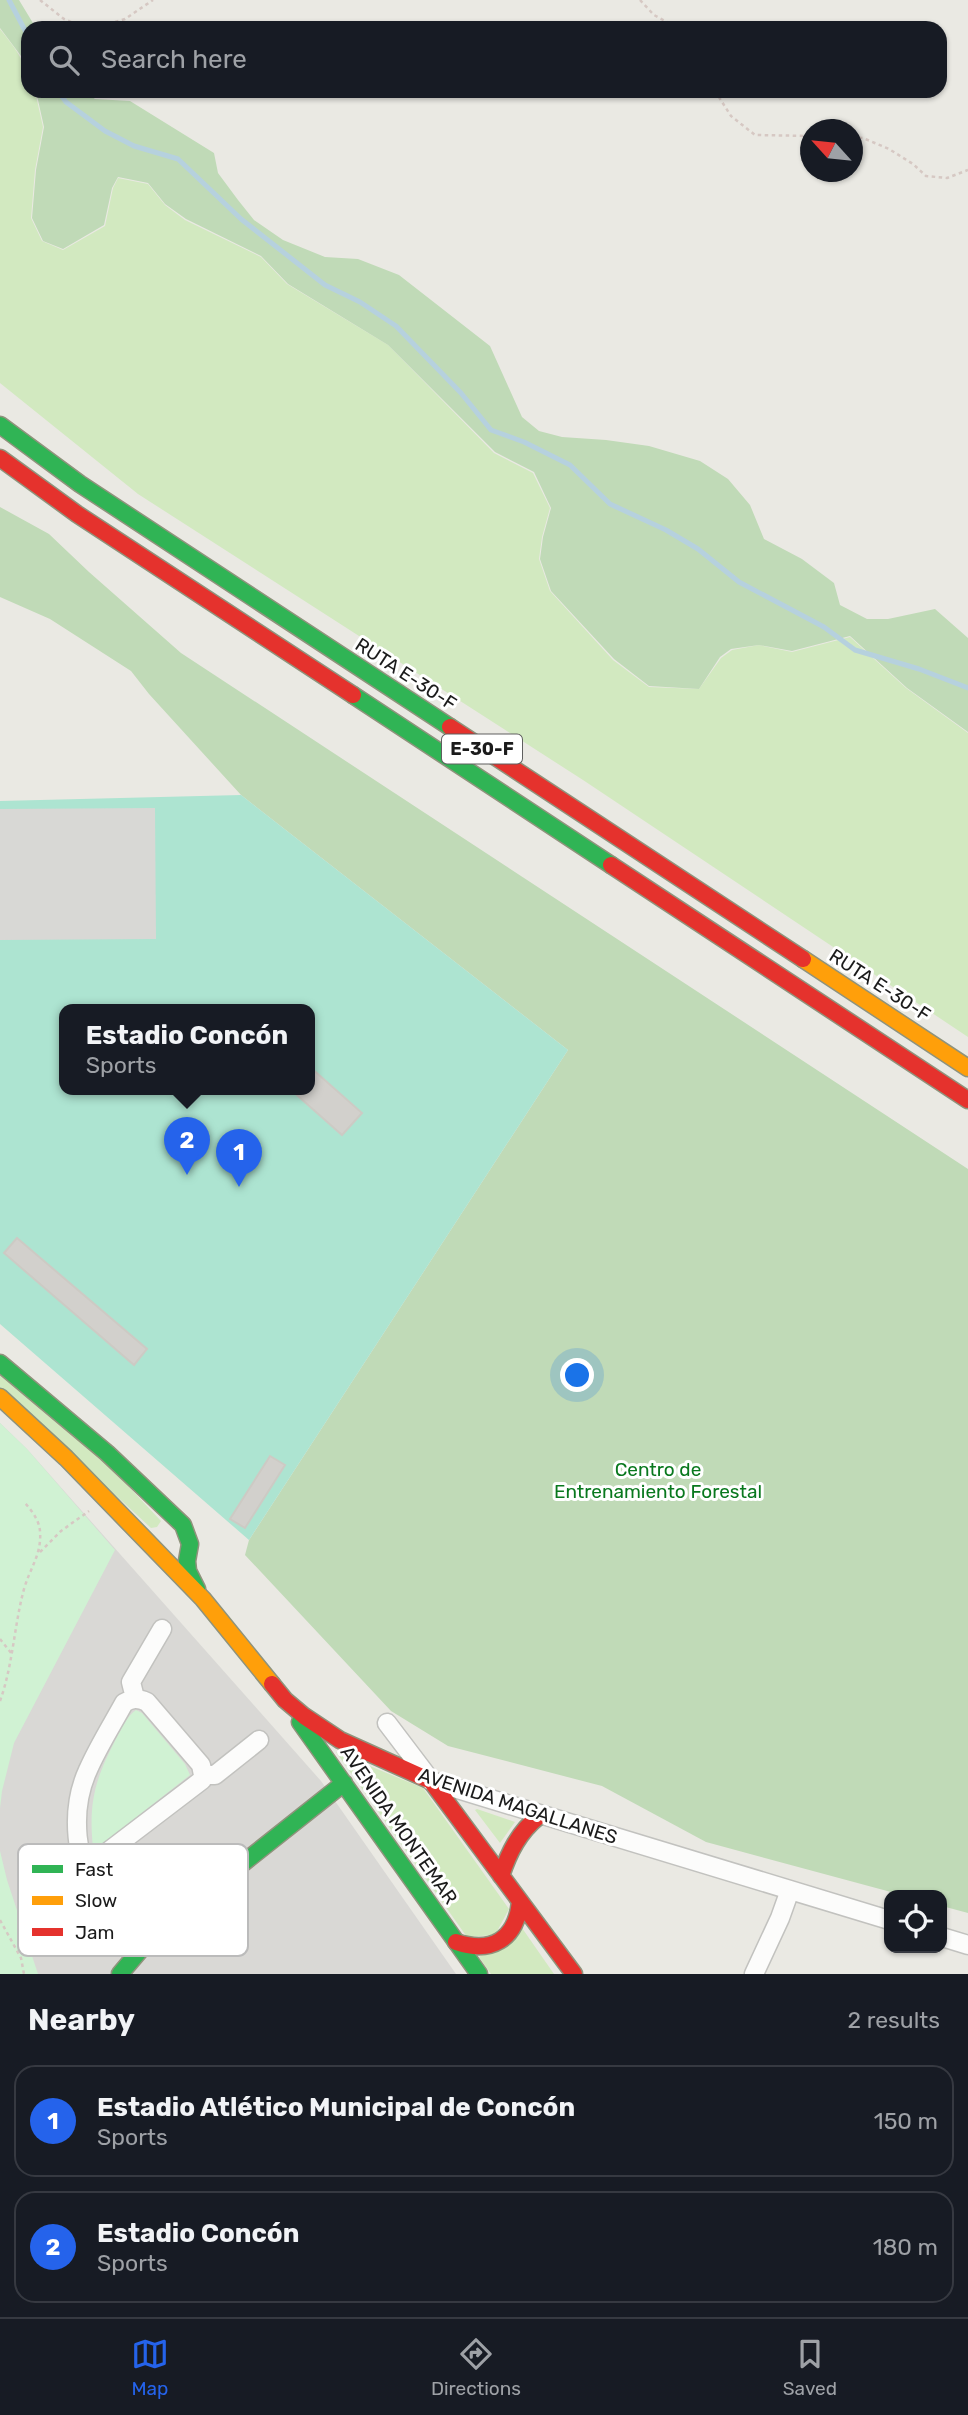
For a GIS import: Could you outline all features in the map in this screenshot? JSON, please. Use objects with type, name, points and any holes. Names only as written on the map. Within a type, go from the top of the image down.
[{"type":"main road","name":"RUTA E-30-F","points":[[0,425],[80,484],[968,1068]]},
{"type":"main road","name":"E-30-F","points":[[0,458],[104,532],[968,1100]]},
{"type":"main road","name":"AVENIDA MAGALLANES","points":[[0,1363],[107,1453],[175,1517],[190,1536],[192,1544],[187,1570],[203,1599]]},
{"type":"main road","name":"AVENIDA MAGALLANES","points":[[0,1397],[107,1499],[203,1599],[285,1700],[340,1740],[431,1782]]},
{"type":"main road","points":[[137,1531],[156,1537],[164,1535],[171,1528],[175,1517]]},
{"type":"main road","name":"AVENIDA MONTEMAR","points":[[285,1700],[479,1974]]},
{"type":"main road","points":[[431,1782],[574,1974]]},
{"type":"main road","points":[[248,1861],[344,1783]]},
{"type":"main road","points":[[501,1876],[512,1846],[530,1822],[539,1816]]},
{"type":"main road","points":[[456,1942],[474,1948],[500,1942],[516,1924],[520,1902]]},
{"type":"main road","points":[[120,1974],[135,1956]]},
{"type":"street","points":[[135,1698],[131,1682],[163,1629]]},
{"type":"street","points":[[79,1844],[81,1789],[87,1771],[124,1703],[135,1698],[147,1702],[201,1765],[203,1775],[199,1784],[119,1844]]},
{"type":"street","points":[[387,1723],[431,1782]]},
{"type":"street","points":[[203,1775],[215,1775],[259,1740]]},
{"type":"street","name":"AVENIDA MAGALLANES","points":[[431,1782],[884,1918]]},
{"type":"street","points":[[754,1974],[780,1918],[790,1889]]},
{"type":"street","points":[[947,1939],[968,1945]]},
{"type":"path","points":[[40,0],[69,21]]},
{"type":"path","points":[[118,21],[153,0]]},
{"type":"path","points":[[640,0],[654,15],[665,21]]},
{"type":"path","points":[[719,98],[731,116],[755,135],[800,136]]},
{"type":"path","points":[[863,138],[890,149],[926,176],[947,178],[968,170]]},
{"type":"path","points":[[0,1701],[9,1677],[25,1585],[40,1552],[61,1531],[107,1499]]},
{"type":"path","points":[[25,1503],[40,1528],[40,1549],[33,1571]]},
{"type":"path","points":[[0,1639],[12,1654]]},
{"type":"path","points":[[0,1920],[18,1953]]},
{"type":"path","points":[[20,1956],[24,1974]]},
{"type":"shaded area","points":[[155,808],[156,939],[0,940],[0,809]]},
{"type":"shaded area","points":[[0,1423],[27,1449],[321,1781],[456,1974],[0,1974]]},
{"type":"green space","points":[[0,0],[19,0],[32,21],[21,21],[21,56],[0,28]]},
{"type":"green space","points":[[0,29],[21,59],[21,98],[37,98],[43,127],[35,170],[31,218],[42,241],[63,250],[105,226],[113,188],[118,178],[148,184],[165,205],[185,220],[261,257],[287,284],[388,345],[494,453],[533,473],[550,508],[539,559],[550,591],[613,660],[649,687],[699,689],[721,658],[732,650],[759,645],[792,652],[850,637],[906,688],[968,733],[968,1037],[583,780],[138,494],[0,383]]},
{"type":"green space","points":[[38,98],[130,101],[214,153],[218,173],[238,200],[254,220],[283,240],[325,257],[358,259],[399,275],[490,346],[522,417],[539,431],[562,437],[649,446],[700,461],[728,479],[750,505],[764,539],[802,559],[834,583],[840,605],[867,619],[888,619],[935,609],[968,638],[968,732],[907,688],[850,636],[792,651],[759,645],[731,649],[720,657],[699,689],[649,686],[614,659],[551,591],[540,559],[551,508],[534,472],[495,452],[388,345],[288,284],[261,256],[186,219],[165,204],[148,183],[118,177],[112,188],[104,225],[63,249],[43,241],[32,218],[36,170],[44,127]]},
{"type":"green space","name":"Centro de Entrenamiento Forestal","points":[[0,507],[49,534],[181,653],[968,1169],[968,1913],[947,1907],[947,1890],[884,1890],[706,1842],[602,1786],[448,1746],[391,1711],[245,1555],[249,1540],[568,1050],[241,795],[131,671],[50,619],[0,597]]},
{"type":"green space","points":[[241,795],[568,1050],[249,1540],[0,1324],[0,801]]},
{"type":"green space","points":[[0,1371],[99,1455],[161,1521],[157,1527],[151,1528],[0,1388]]},
{"type":"green space","points":[[0,1423],[27,1449],[115,1550],[14,1743],[0,1808]]},
{"type":"green space","points":[[136,1710],[142,1713],[185,1764],[190,1775],[102,1844],[93,1844],[95,1790],[127,1719]]},
{"type":"green space","points":[[336,1752],[423,1788],[509,1909],[495,1935],[467,1937]]},
{"type":"green space","points":[[475,1810],[515,1822],[500,1843]]},
{"type":"green space","points":[[0,1851],[18,1913],[18,1956],[32,1956],[38,1974],[0,1974]]},
{"type":"green space","points":[[522,1928],[554,1974],[491,1974],[479,1957]]},
{"type":"building","points":[[315,1071],[362,1113],[342,1135],[297,1095],[315,1095]]},
{"type":"building","points":[[17,1238],[147,1349],[134,1365],[4,1253]]},
{"type":"building","points":[[270,1456],[285,1465],[245,1528],[230,1519]]},
{"type":"waterway","points":[[9,0],[21,23]]},
{"type":"waterway","points":[[63,98],[105,131],[134,146],[178,159],[241,219],[325,285],[360,302],[396,326],[461,393],[491,430],[524,442],[570,465],[610,504],[666,530],[698,549],[739,582],[824,627],[855,650],[919,669],[968,688]]},
{"type":"traffic: fast","points":[[0,425],[80,484],[450,727]]},
{"type":"traffic: fast","points":[[353,695],[611,865]]},
{"type":"traffic: fast","points":[[0,1363],[107,1453],[183,1525],[190,1544],[188,1571],[197,1589]]},
{"type":"traffic: fast","points":[[300,1722],[479,1974]]},
{"type":"traffic: fast","points":[[248,1859],[344,1783]]},
{"type":"traffic: fast","points":[[120,1974],[135,1956]]},
{"type":"traffic: slow","points":[[803,959],[968,1068]]},
{"type":"traffic: slow","points":[[0,1397],[66,1458],[203,1599],[272,1684]]},
{"type":"traffic: jam","points":[[0,458],[77,514],[353,695]]},
{"type":"traffic: jam","points":[[450,727],[803,959]]},
{"type":"traffic: jam","points":[[611,865],[968,1100]]},
{"type":"traffic: jam","points":[[272,1684],[285,1700],[304,1716],[340,1740],[431,1781],[574,1974]]},
{"type":"traffic: jam","points":[[501,1876],[516,1843],[539,1816]]},
{"type":"traffic: jam","points":[[456,1942],[480,1946],[500,1941],[513,1926],[520,1902]]},
{"type":"place","name":"Estadio Concón","points":[[187,1175]]},
{"type":"place","name":"Estadio Atlético Municipal de Concón","points":[[239,1187]]}]
